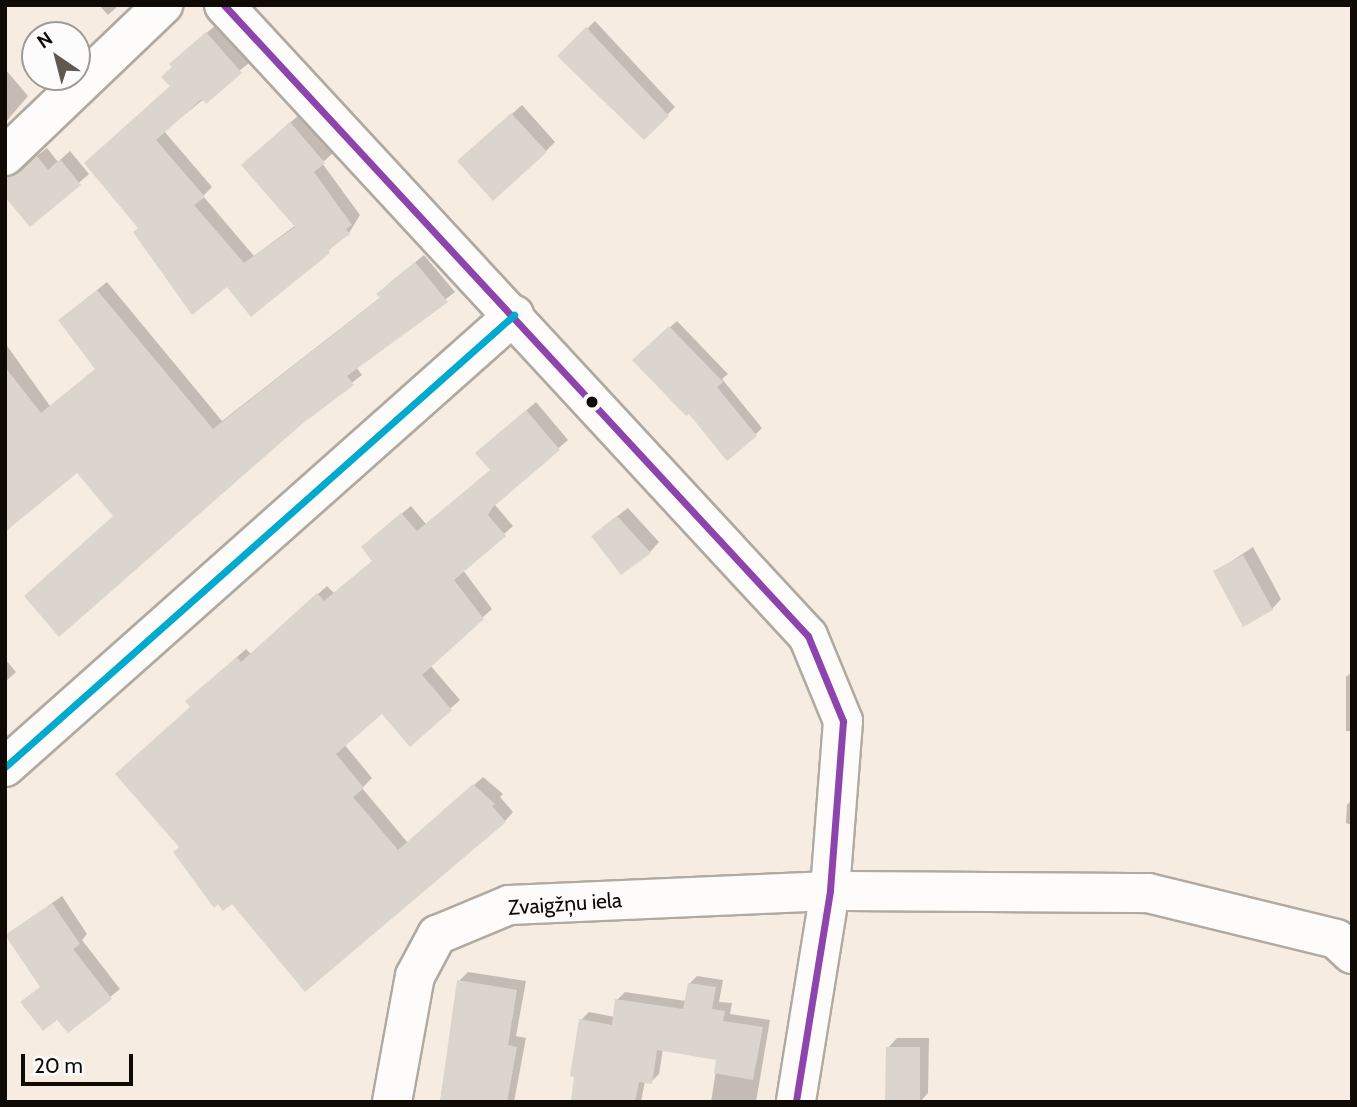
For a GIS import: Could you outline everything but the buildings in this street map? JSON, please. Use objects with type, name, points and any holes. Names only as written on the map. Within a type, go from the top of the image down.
[{"type":"street","points":[[5,156],[163,5]]},
{"type":"street","points":[[223,5],[514,315],[808,636],[843,721],[830,891],[796,1102]]},
{"type":"street","points":[[5,767],[514,315]]},
{"type":"street","name":"Zvaigžņu iela","points":[[392,1102],[415,976],[437,934],[509,905],[830,891],[1147,893],[1336,939],[1352,954]]},
{"type":"transit line","points":[[224,5],[808,636],[843,721],[830,891],[796,1102]]},
{"type":"transit line","points":[[5,767],[514,315]]}]
